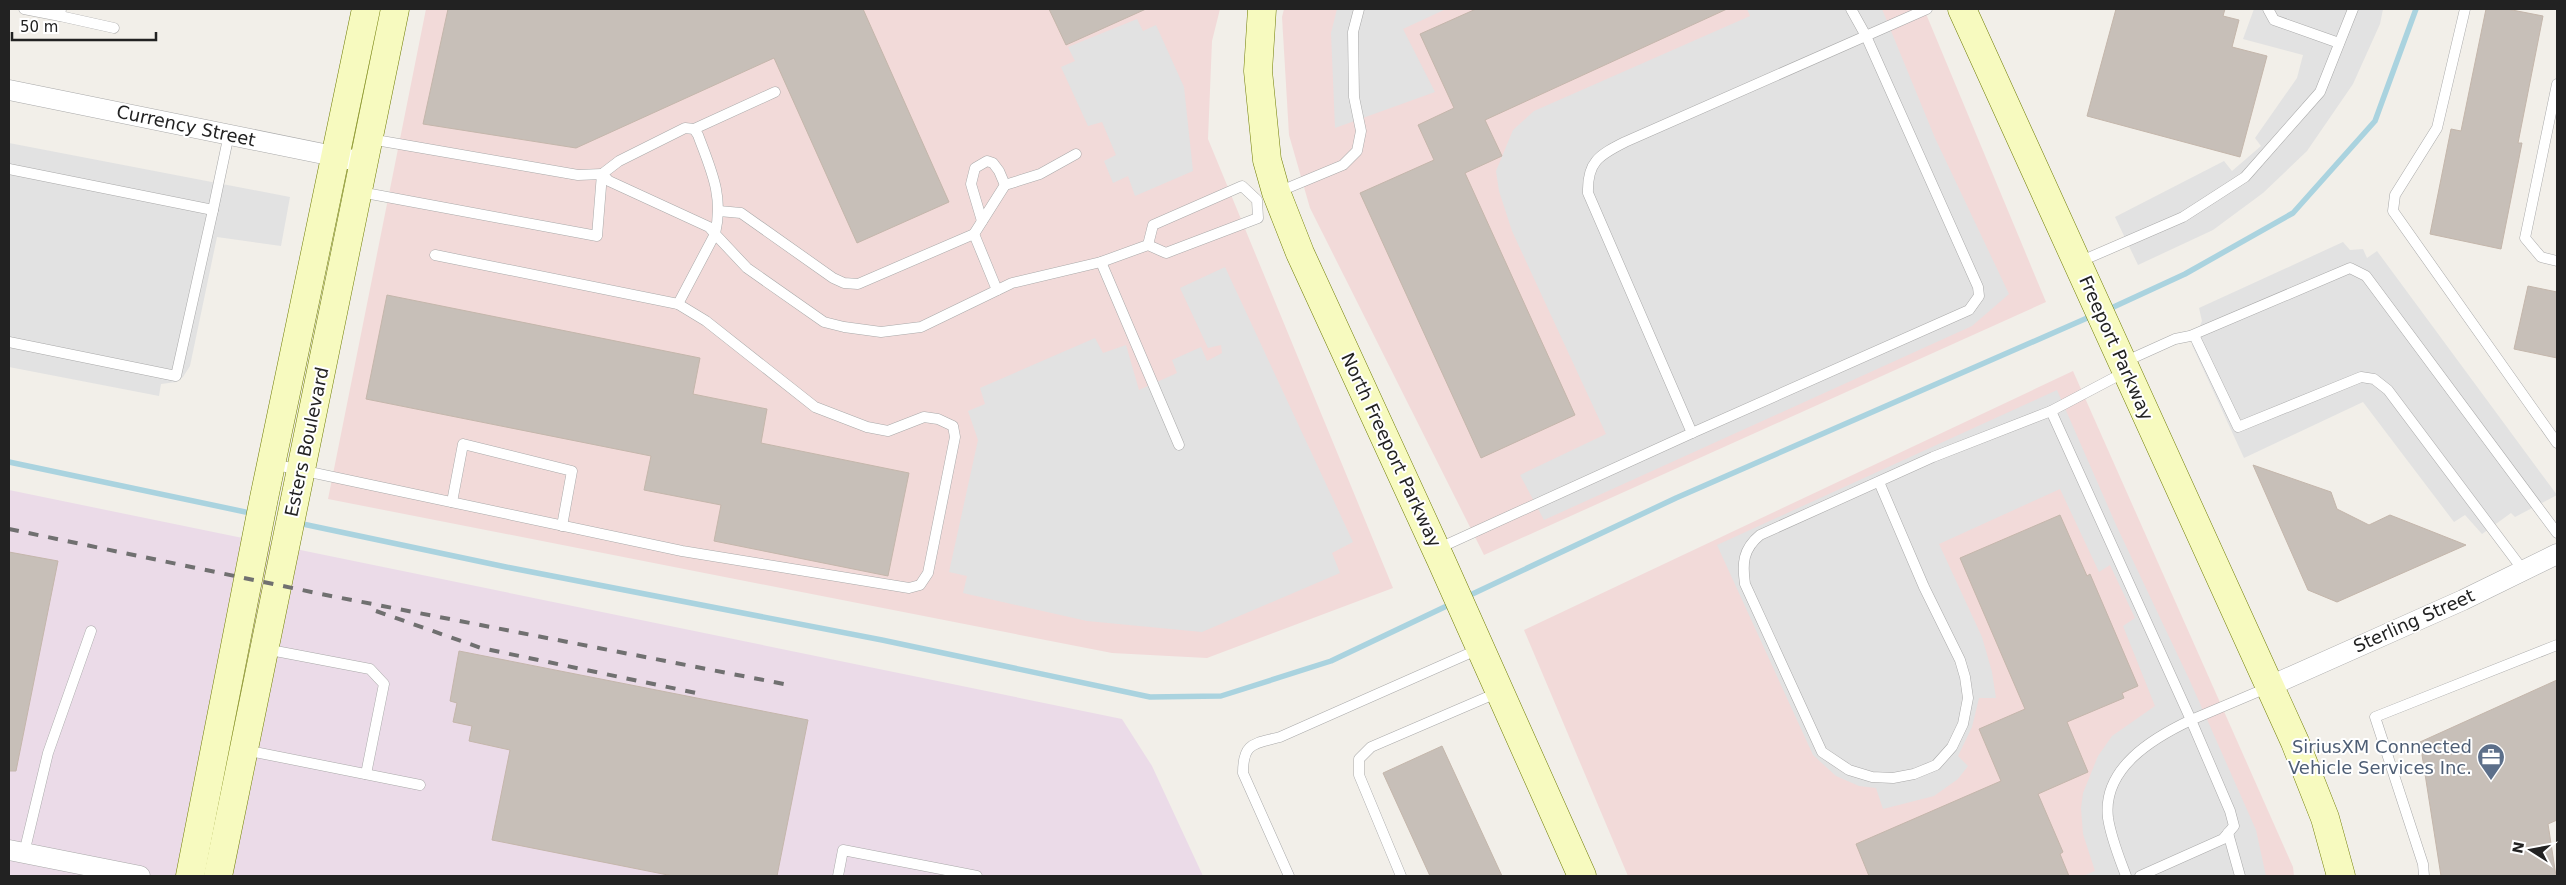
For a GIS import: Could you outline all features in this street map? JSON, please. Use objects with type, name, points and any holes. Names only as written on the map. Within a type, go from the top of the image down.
[{"type":"main road","name":"Esters Boulevard","points":[[190,876],[256,537],[366,9]]},
{"type":"main road","name":"Esters Boulevard","points":[[218,876],[395,9]]},
{"type":"main road","name":"North Freeport Parkway","points":[[1262,9],[1258,72],[1267,160],[1267,196],[1300,253],[1439,555],[1582,876]]},
{"type":"main road","name":"Freeport Parkway","points":[[1962,9],[2313,783],[2341,876]]},
{"type":"street","name":"Currency Street","points":[[9,90],[335,156],[365,150]]},
{"type":"street","name":"Sterling Street","points":[[2270,686],[2463,600],[2557,554]]},
{"type":"street","points":[[17,852],[140,876]]},
{"type":"lane","points":[[24,9],[60,12],[114,28]]},
{"type":"lane","points":[[1148,245],[1153,226],[1242,186],[1267,196],[1343,164],[1357,151],[1361,132],[1354,96],[1353,32],[1359,9]]},
{"type":"lane","points":[[1439,555],[1692,433],[1969,310],[1979,296],[1978,287],[1866,36],[1851,9]]},
{"type":"lane","points":[[1692,433],[1588,193],[1588,175],[1597,158],[1609,150],[1927,9]]},
{"type":"lane","points":[[2268,9],[2274,20],[2339,43]]},
{"type":"lane","points":[[2083,273],[2183,217],[2245,177],[2320,92],[2353,9]]},
{"type":"lane","points":[[2464,9],[2437,128],[2395,195],[2394,211],[2557,443]]},
{"type":"lane","points":[[2557,84],[2525,238],[2541,257],[2557,261]]},
{"type":"lane","points":[[365,150],[578,175],[602,174],[619,161],[685,128],[694,129],[776,92]]},
{"type":"lane","points":[[678,304],[715,234],[719,211],[718,191],[698,135],[694,129]]},
{"type":"lane","points":[[9,342],[176,376],[229,134]]},
{"type":"lane","points":[[719,211],[741,213],[833,278],[844,283],[858,284],[974,234],[1005,185],[1040,174],[1076,154]]},
{"type":"lane","points":[[982,221],[971,184],[971,174],[974,168],[987,161],[993,163],[1005,185]]},
{"type":"lane","points":[[9,169],[212,210]]},
{"type":"lane","points":[[358,192],[597,236],[602,174]]},
{"type":"lane","points":[[602,174],[609,181],[709,227],[747,268],[824,322],[881,332],[921,327],[1012,283],[1101,262],[1148,245],[1166,253],[1258,218],[1267,196]]},
{"type":"lane","points":[[974,234],[997,290]]},
{"type":"lane","points":[[271,464],[682,551],[909,588],[920,584],[928,573],[955,437],[953,426],[938,419],[924,417],[888,430],[867,427],[814,408],[706,321],[678,304],[435,255]]},
{"type":"lane","points":[[1101,262],[1179,445]]},
{"type":"lane","points":[[1879,482],[1924,587],[1960,660],[1968,698],[1964,724],[1952,747],[1936,764],[1914,774],[1893,778],[1872,777],[1848,770],[1822,752],[1745,584],[1744,554],[1750,544],[1760,535],[1933,457],[2051,411],[2175,338],[2194,335],[2350,268],[2366,276],[2557,533]]},
{"type":"lane","points":[[2194,335],[2238,427],[2361,377],[2374,379],[2388,390],[2523,570]]},
{"type":"lane","points":[[2051,411],[2191,720],[2230,811],[2234,826],[2223,839],[2140,876]]},
{"type":"lane","points":[[452,502],[463,444],[572,470],[562,526]]},
{"type":"lane","points":[[17,852],[90,630]]},
{"type":"lane","points":[[2424,876],[2423,864],[2375,717],[2557,645]]},
{"type":"lane","points":[[1289,876],[1243,773],[1243,757],[1252,744],[1280,737],[1481,648]]},
{"type":"lane","points":[[264,649],[370,669],[384,684],[366,774]]},
{"type":"lane","points":[[2126,876],[2114,847],[2108,816],[2110,794],[2121,771],[2139,748],[2191,720],[2270,686]]},
{"type":"lane","points":[[1401,876],[1359,775],[1359,759],[1371,747],[1500,692]]},
{"type":"lane","points":[[244,750],[420,785]]},
{"type":"lane","points":[[2228,832],[2240,876]]},
{"type":"lane","points":[[838,876],[843,850],[977,876]]},
{"type":"shaded area","points":[[426,9],[1220,9],[1212,41],[1208,139],[1393,588],[1207,658],[1112,653],[328,499]]},
{"type":"shaded area","points":[[1284,9],[1924,9],[2046,302],[1484,555],[1310,208],[1289,135],[1282,17]]},
{"type":"shaded area","points":[[1337,9],[1446,9],[1403,29],[1435,92],[1335,128],[1331,33]]},
{"type":"shaded area","points":[[1747,9],[1882,9],[1935,138],[2009,294],[1972,326],[1544,520],[1520,475],[1606,434],[1512,231],[1499,191],[1496,171],[1513,130],[1534,111],[1750,16]]},
{"type":"shaded area","points":[[2254,9],[2383,9],[2380,24],[2353,84],[2307,151],[2263,193],[2213,230],[2138,265],[2115,217],[2224,161],[2232,171],[2261,146],[2255,138],[2297,78],[2303,55],[2243,39]]},
{"type":"shaded area","points":[[1137,19],[1143,31],[1156,25],[1184,87],[1193,171],[1135,196],[1128,176],[1113,183],[1104,161],[1116,155],[1102,122],[1088,126],[1061,67],[1075,61],[1068,47]]},
{"type":"shaded area","points":[[9,143],[290,197],[281,246],[217,237],[190,366],[183,377],[176,382],[161,384],[159,396],[9,367]]},
{"type":"shaded area","points":[[2343,242],[2350,250],[2363,249],[2367,258],[2377,251],[2557,495],[2515,517],[2511,513],[2482,534],[2465,515],[2454,522],[2363,402],[2244,458],[2192,345],[2202,321],[2199,308]]},
{"type":"shaded area","points":[[1225,267],[1353,542],[1332,553],[1340,573],[1202,632],[1087,621],[963,593],[967,576],[949,572],[978,440],[968,411],[985,404],[980,388],[1095,338],[1103,353],[1126,345],[1139,390],[1177,373],[1172,360],[1201,347],[1207,361],[1222,353],[1221,345],[1208,348],[1180,288]]},
{"type":"shaded area","points":[[2073,371],[2293,867],[2294,876],[1628,876],[1524,630]]},
{"type":"shaded area","points":[[2057,390],[2117,527],[2190,681],[2256,830],[2266,876],[2083,876],[2095,871],[2083,834],[2081,808],[2083,793],[2098,756],[2112,736],[2155,706],[2123,626],[2135,618],[2110,565],[2099,572],[2060,489],[1939,544],[1982,637],[1992,672],[1996,698],[1979,698],[1972,727],[1958,756],[1968,766],[1958,779],[1934,796],[1883,809],[1876,788],[1859,786],[1836,776],[1813,755],[1717,545]]},
{"type":"shaded area","points":[[9,490],[1122,719],[1152,766],[1203,876],[9,876]]},
{"type":"building","points":[[448,9],[863,9],[949,202],[857,243],[774,58],[576,148],[423,124]]},
{"type":"building","points":[[1049,9],[1146,9],[1066,45]]},
{"type":"building","points":[[1476,9],[1727,9],[1485,120],[1502,156],[1465,173],[1575,415],[1481,458],[1360,193],[1434,160],[1418,125],[1454,108],[1420,34]]},
{"type":"building","points":[[2116,9],[2225,9],[2223,16],[2239,20],[2232,47],[2267,56],[2240,157],[2087,116]]},
{"type":"building","points":[[2486,9],[2507,9],[2543,16],[2518,143],[2522,143],[2501,249],[2430,234],[2451,129],[2461,131]]},
{"type":"building","points":[[2528,286],[2557,292],[2557,358],[2514,349]]},
{"type":"building","points":[[387,295],[700,358],[693,394],[767,409],[761,443],[909,473],[888,576],[714,541],[721,505],[644,490],[651,456],[366,399]]},
{"type":"building","points":[[2253,465],[2331,492],[2337,509],[2369,525],[2390,515],[2466,545],[2337,602],[2308,590]]},
{"type":"building","points":[[2060,515],[2087,576],[2090,574],[2138,686],[2122,693],[2124,698],[2067,722],[2088,772],[2038,794],[2063,852],[2060,854],[2069,876],[1869,876],[1856,844],[2001,781],[1979,729],[2025,709],[1960,558]]},
{"type":"building","points":[[9,552],[58,561],[16,771],[9,771]]},
{"type":"building","points":[[459,651],[808,720],[777,876],[673,876],[492,840],[510,750],[469,741],[472,726],[453,722],[457,703],[450,701]]},
{"type":"building","name":"SiriusXM Connected Vehicle Services Inc.","points":[[2557,680],[2557,820],[2548,824],[2556,876],[2441,876],[2420,742]]},
{"type":"building","points":[[1442,746],[1502,876],[1430,876],[1383,773]]},
{"type":"waterway","points":[[2107,310],[2185,274],[2293,213],[2375,121],[2416,9]]},
{"type":"waterway","points":[[1466,597],[1676,498],[2094,315]]},
{"type":"waterway","points":[[9,462],[255,514]]},
{"type":"waterway","points":[[298,523],[506,567],[882,640],[1150,697],[1221,696],[1331,661],[1453,603]]},
{"type":"railway","points":[[9,529],[326,595],[789,685]]},
{"type":"railway","points":[[376,611],[481,648],[701,694]]},
{"type":"place","name":"SiriusXM Connected Vehicle Services Inc.","points":[[2491,781]]}]
